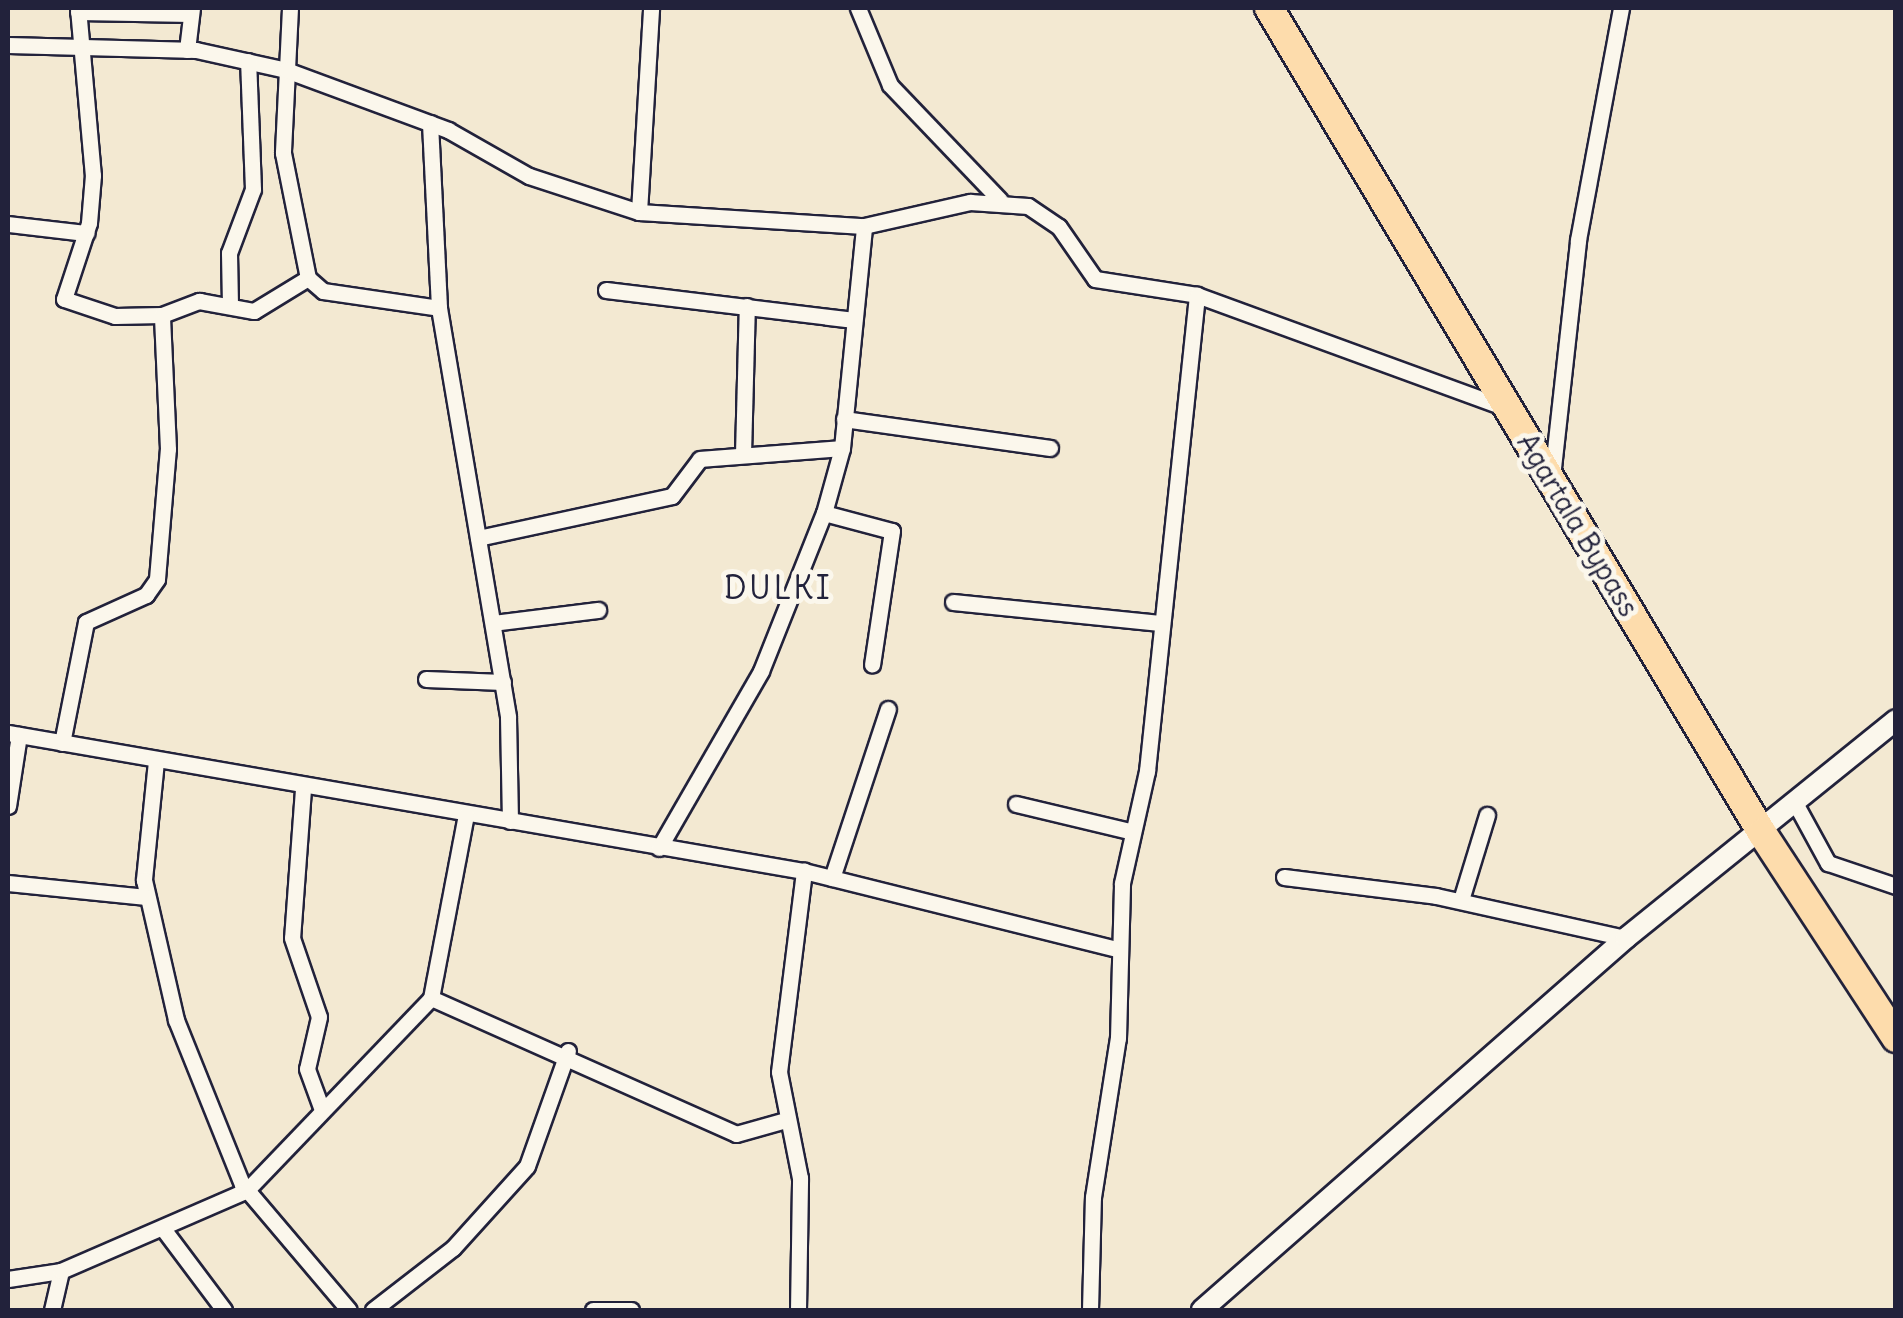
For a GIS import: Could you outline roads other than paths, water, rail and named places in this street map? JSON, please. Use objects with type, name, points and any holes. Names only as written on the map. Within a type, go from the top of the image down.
[{"type":"highway","name":"Agartala Bypass","points":[[1269,8],[1762,834],[1896,1038]]},
{"type":"street","points":[[638,212],[651,8]]},
{"type":"street","points":[[858,8],[890,85],[1000,200],[1048,216],[1095,280],[1197,295],[1509,410]]},
{"type":"street","points":[[1552,480],[1578,240],[1621,8]]},
{"type":"street","points":[[187,50],[191,11],[78,10],[93,175],[86,232],[64,299],[114,316],[162,315],[199,300],[254,311],[308,278]]},
{"type":"street","points":[[285,10],[283,152],[308,278],[324,291],[440,308]]},
{"type":"street","points":[[8,45],[187,50],[286,70],[430,123],[529,176],[638,212],[864,226],[1000,200]]},
{"type":"street","points":[[230,305],[229,253],[253,189],[248,60]]},
{"type":"street","points":[[430,123],[440,308],[503,682],[510,821]]},
{"type":"street","points":[[8,224],[86,232]]},
{"type":"street","points":[[658,848],[761,670],[824,513],[842,448],[864,226]]},
{"type":"street","points":[[606,290],[854,320]]},
{"type":"street","points":[[1090,1310],[1093,1197],[1118,1038],[1118,949],[1130,831],[1146,771],[1197,295]]},
{"type":"street","points":[[743,454],[747,306]]},
{"type":"street","points":[[62,743],[86,622],[146,594],[157,579],[168,449],[162,315]]},
{"type":"street","points":[[844,419],[1050,448]]},
{"type":"street","points":[[478,538],[672,496],[700,459],[842,448]]},
{"type":"street","points":[[824,513],[892,531],[872,664]]},
{"type":"street","points":[[954,602],[1160,623]]},
{"type":"street","points":[[493,622],[598,610]]},
{"type":"street","points":[[426,679],[503,682]]},
{"type":"street","points":[[832,878],[888,709]]},
{"type":"street","points":[[1202,1310],[1626,938],[1762,834],[1794,801],[1896,720]]},
{"type":"street","points":[[8,806],[13,734],[304,789],[804,871],[1118,949]]},
{"type":"street","points":[[156,761],[146,898],[176,1020],[247,1190],[349,1310]]},
{"type":"street","points":[[304,789],[292,938],[318,1017],[307,1069],[322,1107]]},
{"type":"street","points":[[1794,801],[1828,863],[1896,886]]},
{"type":"street","points":[[1016,804],[1130,831]]},
{"type":"street","points":[[8,1279],[62,1271],[164,1230],[247,1190],[322,1107],[431,998],[466,814]]},
{"type":"street","points":[[1461,900],[1487,815]]},
{"type":"street","points":[[798,1310],[800,1178],[782,1121],[779,1072],[804,871]]},
{"type":"street","points":[[1284,877],[1461,900],[1626,938]]},
{"type":"street","points":[[8,884],[146,898]]},
{"type":"street","points":[[431,998],[568,1051],[736,1134],[782,1121]]},
{"type":"street","points":[[373,1310],[453,1248],[527,1166],[568,1051]]},
{"type":"street","points":[[164,1230],[224,1310]]},
{"type":"street","points":[[52,1310],[62,1271]]},
{"type":"street","points":[[593,1310],[632,1310]]},
{"type":"district","name":"DULKI","points":[[778,588]]}]
